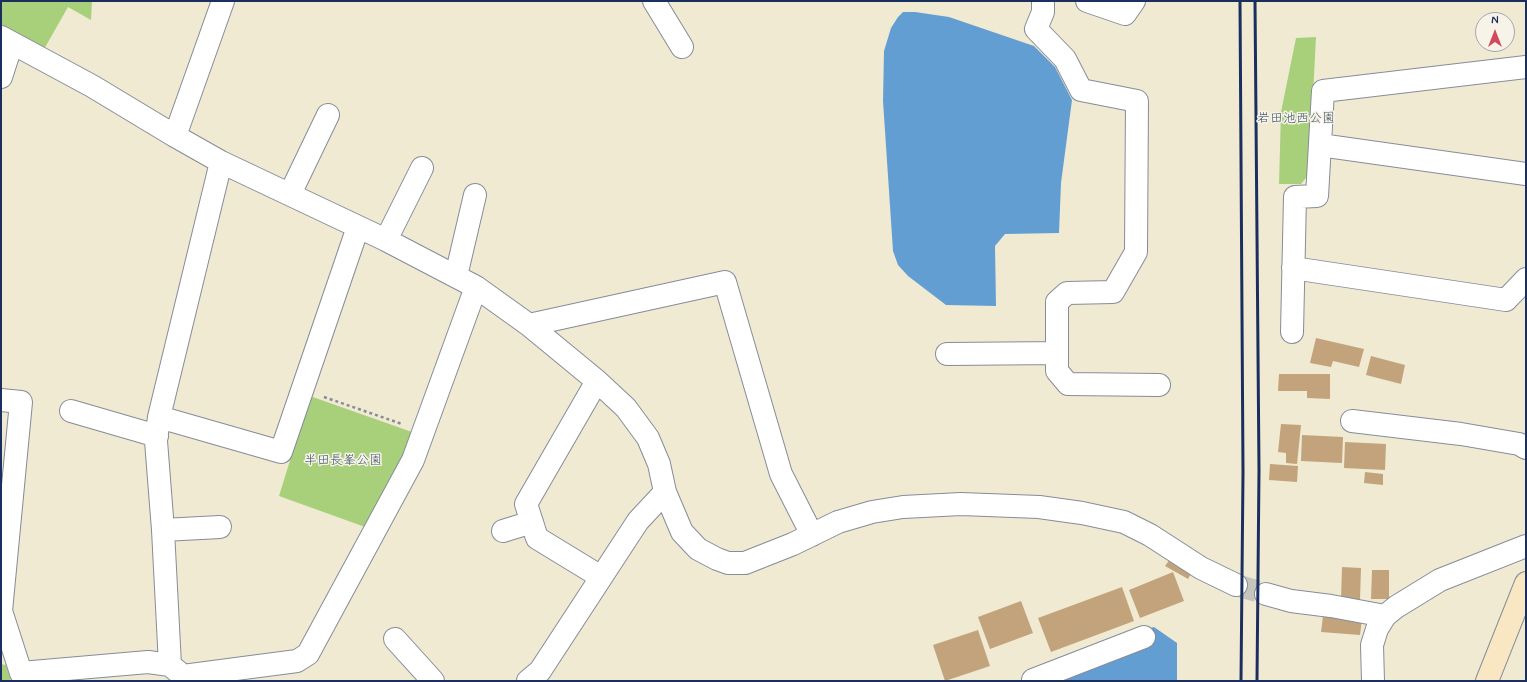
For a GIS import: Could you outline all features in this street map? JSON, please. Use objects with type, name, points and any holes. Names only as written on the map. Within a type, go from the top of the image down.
[{"type":"main road","points":[[1487,681],[1526,583]]},
{"type":"street","points":[[175,136],[223,1]]},
{"type":"street","points":[[654,1],[682,47]]},
{"type":"street","points":[[1043,1],[1043,12],[1036,30],[1065,59],[1081,90],[1137,102],[1136,252],[1113,292],[1067,293],[1057,302],[1056,371],[1068,384],[1159,384]]},
{"type":"street","points":[[1087,1],[1125,14],[1134,1]]},
{"type":"street","points":[[1,78],[7,40],[92,86],[221,162],[358,226],[476,287],[529,325],[597,381],[626,408],[648,438],[659,464],[665,492],[682,532],[689,541],[706,554],[728,563],[746,563],[793,544],[838,522],[872,512],[903,507],[961,504],[1039,506],[1124,522],[1150,535],[1201,568],[1236,585]]},
{"type":"street","points":[[1292,332],[1295,197],[1317,196],[1323,91],[1526,67]]},
{"type":"street","points":[[290,194],[328,116]]},
{"type":"street","points":[[1320,145],[1526,174]]},
{"type":"street","points":[[161,670],[163,530],[158,426],[221,162]]},
{"type":"street","points":[[386,240],[422,168]]},
{"type":"street","points":[[456,276],[475,195]]},
{"type":"street","points":[[71,411],[158,426],[281,452],[358,226]]},
{"type":"street","points":[[1294,268],[1506,300],[1526,279]]},
{"type":"street","points":[[529,325],[725,282],[780,474],[812,535]]},
{"type":"street","points":[[1,400],[21,402],[1,611],[21,673],[148,662],[161,670],[183,676],[297,661],[308,654],[413,460],[476,287]]},
{"type":"street","points":[[947,354],[1056,353]]},
{"type":"street","points":[[597,381],[526,504],[537,538],[602,577]]},
{"type":"street","points":[[1352,420],[1461,434],[1519,444],[1526,448]]},
{"type":"street","points":[[528,681],[540,671],[638,521],[665,492]]},
{"type":"street","points":[[503,531],[532,522]]},
{"type":"street","points":[[163,530],[220,527]]},
{"type":"street","points":[[1373,681],[1372,645],[1377,629],[1386,616],[1396,607],[1440,580],[1526,546]]},
{"type":"street","points":[[1266,594],[1291,601],[1331,606],[1386,616]]},
{"type":"street","points":[[1034,681],[1033,680],[1144,636]]},
{"type":"street","points":[[395,639],[433,681]]},
{"type":"path","points":[[302,390],[424,431]]},
{"type":"green space","points":[[1,1],[92,1],[91,20],[68,7],[43,51],[1,24]]},
{"type":"green space","name":"岩田池西公園","points":[[1316,37],[1309,174],[1301,184],[1279,184],[1281,112],[1296,38]]},
{"type":"green space","name":"半田長峯公園","points":[[310,396],[412,432],[403,456],[365,527],[279,496]]},
{"type":"green space","points":[[1,664],[6,665],[11,681],[1,681]]},
{"type":"water","points":[[903,12],[915,12],[949,17],[1034,46],[1055,67],[1072,100],[1061,183],[1059,233],[1005,234],[995,246],[996,306],[946,305],[908,276],[898,265],[893,251],[883,101],[884,51],[891,28]]},
{"type":"water","points":[[1154,627],[1177,643],[1177,681],[1051,681],[1147,629]]},
{"type":"building","points":[[1316,338],[1364,349],[1359,367],[1333,361],[1331,367],[1310,363]]},
{"type":"building","points":[[1371,356],[1405,365],[1401,384],[1366,375]]},
{"type":"building","points":[[1279,374],[1330,374],[1330,399],[1307,398],[1307,391],[1278,391]]},
{"type":"building","points":[[1281,424],[1301,425],[1297,464],[1286,463],[1286,453],[1278,452]]},
{"type":"building","points":[[1302,435],[1343,437],[1342,463],[1301,461]]},
{"type":"building","points":[[1345,442],[1386,444],[1385,470],[1344,468]]},
{"type":"building","points":[[1270,464],[1298,466],[1297,482],[1269,480]]},
{"type":"building","points":[[1365,472],[1383,474],[1383,485],[1364,483]]},
{"type":"building","points":[[1170,559],[1192,572],[1188,579],[1165,566]]},
{"type":"building","points":[[1342,567],[1361,568],[1360,600],[1341,599]]},
{"type":"building","points":[[1372,570],[1389,570],[1389,599],[1371,599]]},
{"type":"building","points":[[1173,572],[1184,601],[1140,618],[1129,590]]},
{"type":"building","points":[[1122,587],[1134,621],[1051,652],[1038,618]]},
{"type":"building","points":[[1021,601],[1033,633],[990,649],[978,617]]},
{"type":"building","points":[[1323,616],[1362,619],[1360,635],[1321,632]]},
{"type":"building","points":[[978,630],[990,666],[945,681],[933,645]]},
{"type":"tunnel","points":[[1236,585],[1266,594]]},
{"type":"railway","points":[[1240,1],[1243,472],[1241,681]]},
{"type":"railway","points":[[1255,1],[1259,470],[1257,681]]}]
